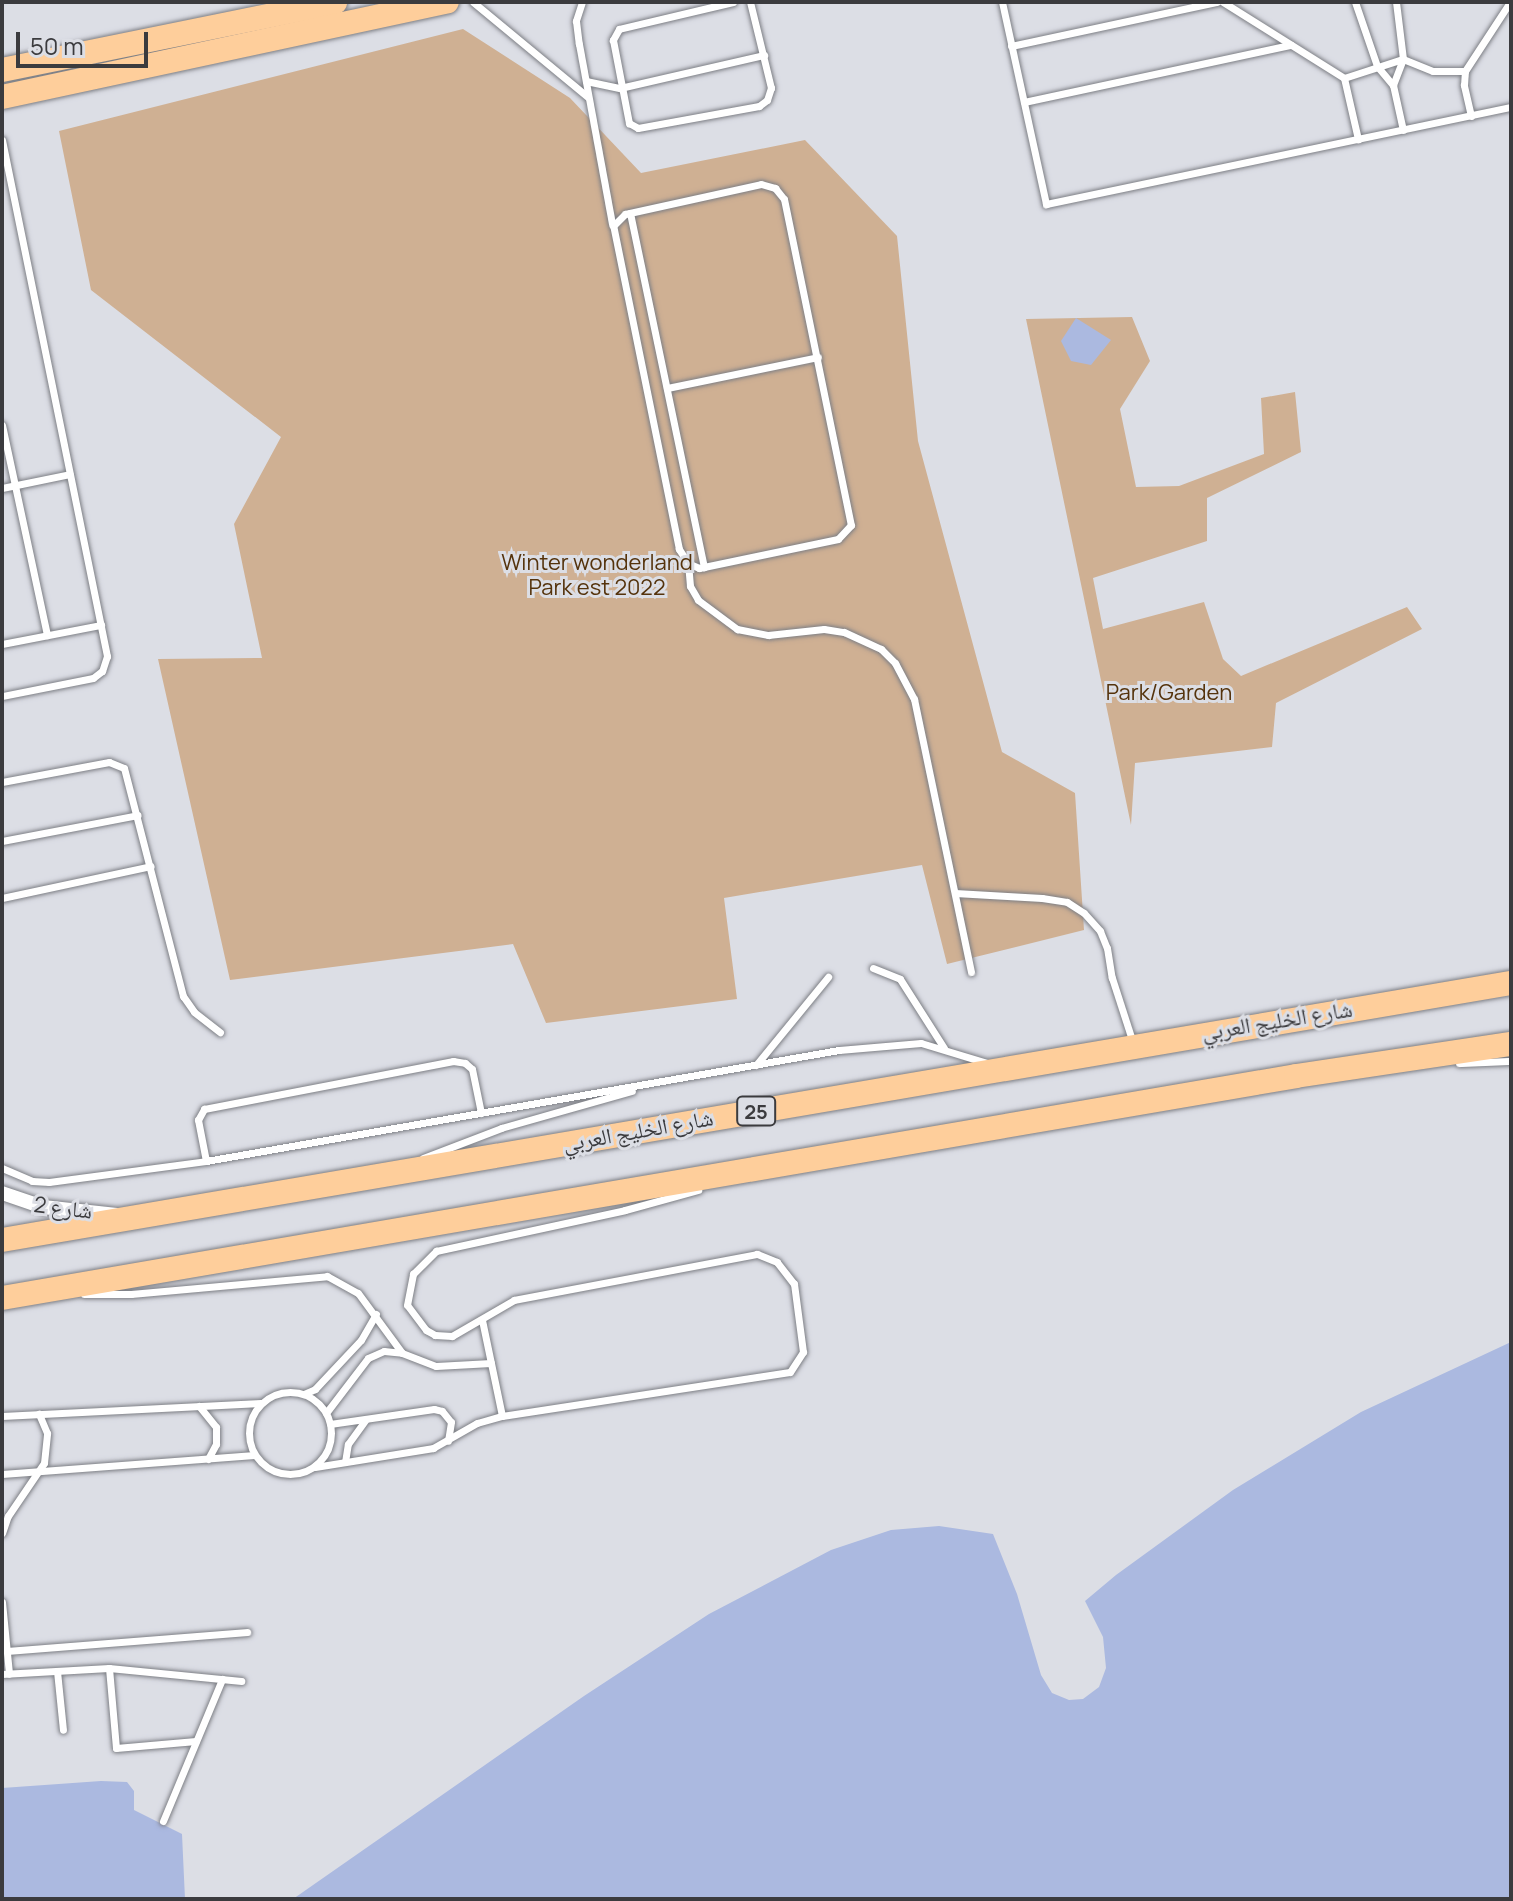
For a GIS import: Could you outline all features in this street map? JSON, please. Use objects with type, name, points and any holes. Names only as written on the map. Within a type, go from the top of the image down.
[{"type":"main road","points":[[2,70],[249,11],[335,2]]},
{"type":"main road","points":[[2,97],[447,2]]},
{"type":"main road","name":"شارع الخليج العربي","points":[[2,1240],[999,1067],[1511,983]]},
{"type":"main road","points":[[2,1298],[1511,1044]]},
{"type":"street","name":"شارع 2","points":[[2,1193],[29,1205],[125,1217]]},
{"type":"lane","points":[[473,2],[589,98]]},
{"type":"lane","points":[[582,2],[576,21],[589,98],[679,549],[688,563],[690,586],[698,600],[737,629],[768,635],[824,629],[844,632],[881,649],[895,663],[914,699],[971,972]]},
{"type":"lane","points":[[733,2],[619,29],[613,40],[629,123],[638,128],[759,106],[770,95],[764,55],[750,2]]},
{"type":"lane","points":[[1002,2],[1046,204],[1511,107]]},
{"type":"lane","points":[[1011,46],[1217,2]]},
{"type":"lane","points":[[1223,2],[1344,78],[1358,139]]},
{"type":"lane","points":[[1355,2],[1377,66],[1393,85],[1403,130]]},
{"type":"lane","points":[[1393,85],[1403,59],[1396,2]]},
{"type":"lane","points":[[1471,116],[1464,85],[1465,71],[1510,2]]},
{"type":"lane","points":[[1024,102],[1291,45]]},
{"type":"lane","points":[[586,81],[620,88],[764,55]]},
{"type":"lane","points":[[1344,78],[1403,59],[1433,71],[1465,71]]},
{"type":"lane","points":[[2,143],[107,656],[98,675],[2,696]]},
{"type":"lane","points":[[613,226],[619,216],[761,184],[775,188],[784,199],[851,515],[849,530],[838,539],[704,567],[688,563]]},
{"type":"lane","points":[[630,213],[704,567]]},
{"type":"lane","points":[[667,388],[818,357]]},
{"type":"lane","points":[[2,425],[47,635]]},
{"type":"lane","points":[[2,488],[70,474]]},
{"type":"lane","points":[[2,644],[101,625]]},
{"type":"lane","points":[[2,782],[114,762],[127,772],[183,996],[194,1012],[220,1032]]},
{"type":"lane","points":[[2,841],[138,815]]},
{"type":"lane","points":[[2,898],[151,866]]},
{"type":"lane","points":[[955,893],[1042,898],[1067,902],[1084,913],[1100,931],[1107,948],[1112,978],[1133,1045]]},
{"type":"lane","points":[[873,968],[900,979],[944,1048]]},
{"type":"lane","points":[[756,1065],[828,977]]},
{"type":"lane","points":[[2,1168],[32,1181],[49,1182],[206,1161],[839,1050],[921,1043],[999,1067]]},
{"type":"lane","points":[[1409,1060],[1455,1063],[1511,1061]]},
{"type":"lane","points":[[206,1161],[198,1120],[204,1109],[453,1061],[465,1063],[472,1069],[481,1113]]},
{"type":"lane","points":[[378,1175],[501,1128],[673,1080]]},
{"type":"lane","points":[[261,1403],[249,1422],[248,1434],[254,1455],[275,1472],[288,1475],[315,1467],[433,1448],[477,1423],[502,1416],[784,1375],[797,1365],[803,1352],[794,1284],[777,1262],[757,1254],[514,1300],[462,1333],[444,1337],[418,1323],[407,1305],[406,1295],[413,1274],[436,1251],[625,1210],[774,1167]]},
{"type":"lane","points":[[26,1293],[131,1294],[327,1276],[348,1286],[376,1314],[402,1353]]},
{"type":"lane","points":[[2,1416],[261,1403],[281,1393],[303,1394],[315,1389],[361,1340],[376,1314]]},
{"type":"lane","points":[[482,1320],[502,1416]]},
{"type":"lane","points":[[326,1413],[368,1358],[384,1351],[402,1353],[436,1366],[491,1363]]},
{"type":"lane","points":[[303,1394],[326,1413],[330,1424],[329,1448],[315,1467]]},
{"type":"lane","points":[[198,1405],[216,1427],[216,1444],[208,1459]]},
{"type":"lane","points":[[330,1424],[434,1409],[442,1411],[451,1422],[446,1443]]},
{"type":"lane","points":[[2,1533],[8,1516],[39,1472],[48,1443],[39,1414]]},
{"type":"lane","points":[[345,1462],[348,1444],[367,1419]]},
{"type":"lane","points":[[2,1474],[254,1455]]},
{"type":"lane","points":[[2,1602],[6,1674],[109,1668],[241,1681]]},
{"type":"lane","points":[[7,1651],[247,1632]]},
{"type":"lane","points":[[109,1668],[116,1748],[196,1741]]},
{"type":"lane","points":[[57,1671],[63,1730]]},
{"type":"lane","points":[[163,1821],[222,1679]]},
{"type":"green space","name":"Winter wonderland Park est 2022","points":[[463,29],[570,98],[641,173],[805,140],[897,236],[918,441],[1002,752],[1075,793],[1084,930],[947,964],[922,865],[724,898],[737,999],[546,1023],[513,944],[230,980],[158,659],[262,658],[234,524],[281,437],[91,290],[59,131]]},
{"type":"green space","name":"Park/Garden","points":[[1132,317],[1150,361],[1120,409],[1136,487],[1179,486],[1264,454],[1261,398],[1295,392],[1301,452],[1207,498],[1207,541],[1093,578],[1103,629],[1204,602],[1223,659],[1241,676],[1407,607],[1422,629],[1276,703],[1272,747],[1135,763],[1131,825],[1026,319]]},
{"type":"water","points":[[1076,318],[1111,340],[1091,365],[1071,361],[1061,341]]},
{"type":"water","points":[[1511,1342],[1511,1899],[293,1899],[584,1696],[709,1614],[831,1550],[891,1530],[939,1526],[993,1534],[1017,1594],[1041,1675],[1052,1693],[1069,1700],[1083,1699],[1099,1687],[1106,1668],[1103,1637],[1085,1601],[1116,1575],[1233,1490],[1361,1412]]},
{"type":"water","points":[[127,1782],[134,1791],[134,1810],[182,1834],[185,1899],[2,1899],[2,1788]]}]
